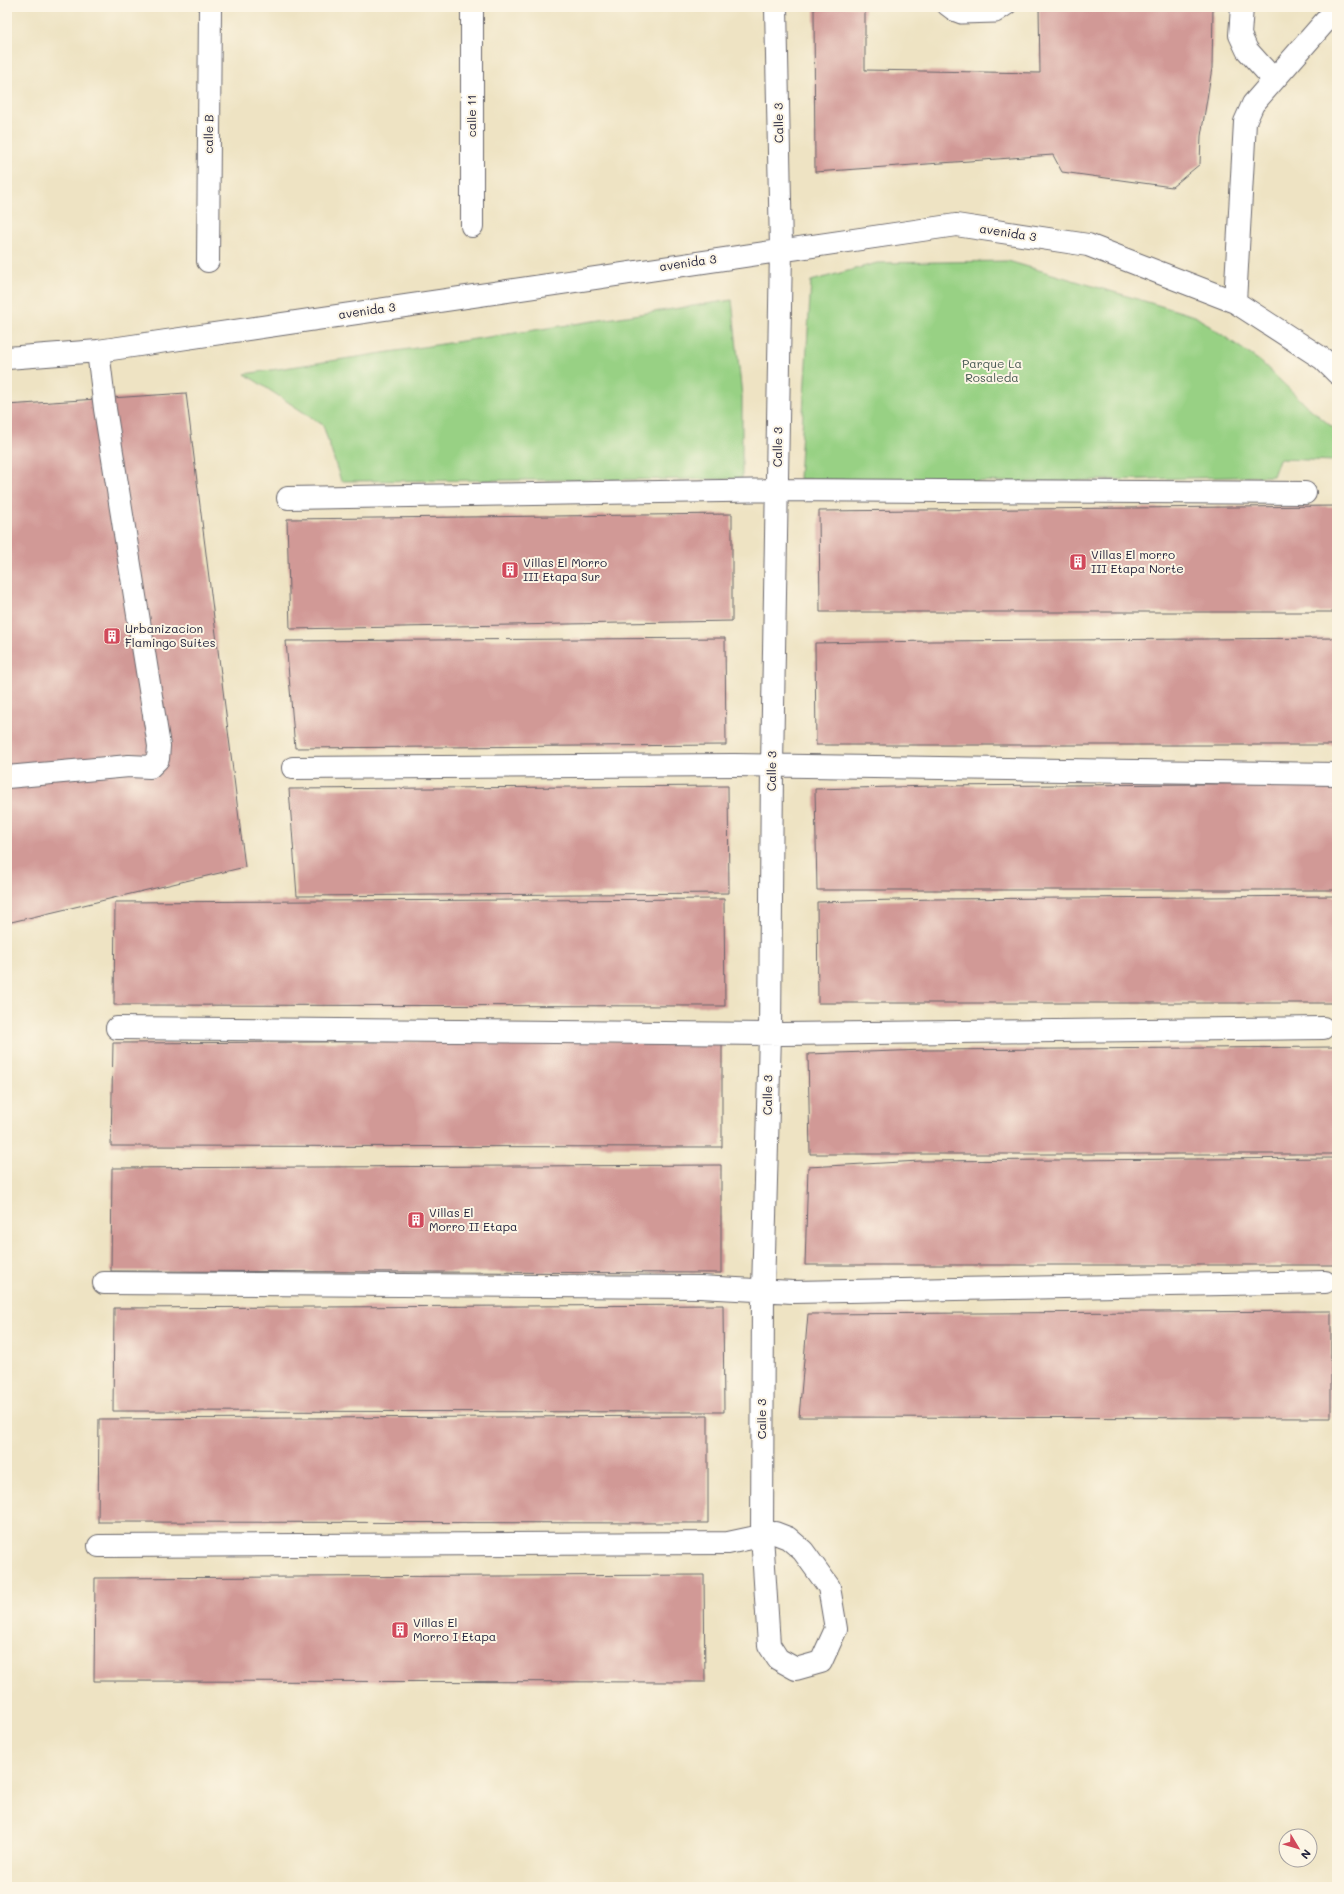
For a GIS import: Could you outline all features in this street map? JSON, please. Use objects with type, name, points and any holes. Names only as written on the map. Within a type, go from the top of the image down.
[{"type":"street","name":"calle B","points":[[208,261],[210,7]]},
{"type":"street","name":"calle 11","points":[[472,7],[472,226]]},
{"type":"street","name":"Calle 3","points":[[762,1535],[763,1290],[770,1034],[772,766],[781,249],[776,7]]},
{"type":"street","points":[[1242,7],[1240,34],[1247,50],[1274,80]]},
{"type":"street","points":[[1235,302],[1245,122],[1253,104],[1337,8]]},
{"type":"street","name":"avenida 3","points":[[7,358],[98,351],[781,249],[956,225],[1088,245],[1235,302],[1332,361]]},
{"type":"street","points":[[7,777],[129,766],[150,767],[158,759],[159,746],[105,409],[98,351]]},
{"type":"street","points":[[288,498],[777,490],[1305,493]]},
{"type":"street","points":[[292,768],[772,766],[1337,774]]},
{"type":"street","points":[[117,1028],[770,1034],[1323,1028]]},
{"type":"street","points":[[104,1283],[692,1287],[800,1292],[1325,1282]]},
{"type":"street","points":[[99,1546],[728,1543],[762,1535],[775,1533],[788,1538],[803,1551],[828,1587],[836,1629],[821,1662],[796,1669],[778,1659],[769,1645],[762,1535]]},
{"type":"lane","points":[[945,7],[953,14],[968,16],[996,15],[1008,7]]},
{"type":"green space","name":"Parque La Rosaleda","points":[[1008,261],[1195,316],[1261,362],[1307,406],[1337,431],[1337,461],[1279,459],[1273,476],[1023,482],[799,479],[811,281],[877,263]]},
{"type":"green space","points":[[732,300],[742,396],[742,479],[341,481],[323,425],[245,374]]},
{"type":"building","points":[[814,7],[865,7],[865,70],[1040,73],[1039,7],[1213,7],[1212,68],[1201,136],[1200,164],[1172,187],[1062,172],[1053,155],[815,172]]},
{"type":"building","name":"Urbanizacion Flamingo Suites","points":[[186,393],[245,867],[7,923],[7,405]]},
{"type":"building","name":"Villas El morro III Etapa Norte","points":[[1337,506],[1337,612],[820,612],[819,511]]},
{"type":"building","name":"Villas El Morro III Etapa Sur","points":[[732,514],[732,621],[290,629],[287,519]]},
{"type":"building","points":[[725,638],[726,745],[295,748],[286,641]]},
{"type":"building","points":[[1337,638],[1337,745],[816,745],[815,643]]},
{"type":"building","points":[[1337,783],[1337,890],[817,890],[815,789],[933,786]]},
{"type":"building","points":[[728,786],[729,893],[297,896],[289,789]]},
{"type":"building","points":[[1337,896],[1337,1003],[818,1003],[817,902],[935,899]]},
{"type":"building","points":[[724,899],[725,1006],[114,1005],[115,902]]},
{"type":"building","points":[[722,1040],[722,1147],[111,1146],[113,1043]]},
{"type":"building","points":[[1337,1047],[1337,1154],[810,1154],[808,1054],[926,1050]]},
{"type":"building","points":[[1337,1158],[1337,1265],[805,1265],[808,1167],[920,1161]]},
{"type":"building","name":"Villas El Morro II Etapa","points":[[721,1165],[721,1273],[111,1271],[112,1168]]},
{"type":"building","points":[[723,1305],[724,1412],[113,1411],[114,1308]]},
{"type":"building","points":[[1331,1311],[1331,1418],[799,1417],[808,1314]]},
{"type":"building","points":[[708,1416],[708,1523],[98,1522],[99,1419]]},
{"type":"building","name":"Villas El Morro I Etapa","points":[[704,1575],[705,1682],[94,1681],[95,1578]]},
{"type":"place","name":"Villas El morro III Etapa Norte","points":[[1078,562]]},
{"type":"place","name":"Villas El Morro III Etapa Sur","points":[[510,570]]},
{"type":"place","name":"Urbanizacion Flamingo Suites","points":[[112,636]]},
{"type":"place","name":"Villas El Morro II Etapa","points":[[416,1220]]},
{"type":"place","name":"Villas El Morro I Etapa","points":[[400,1630]]}]
